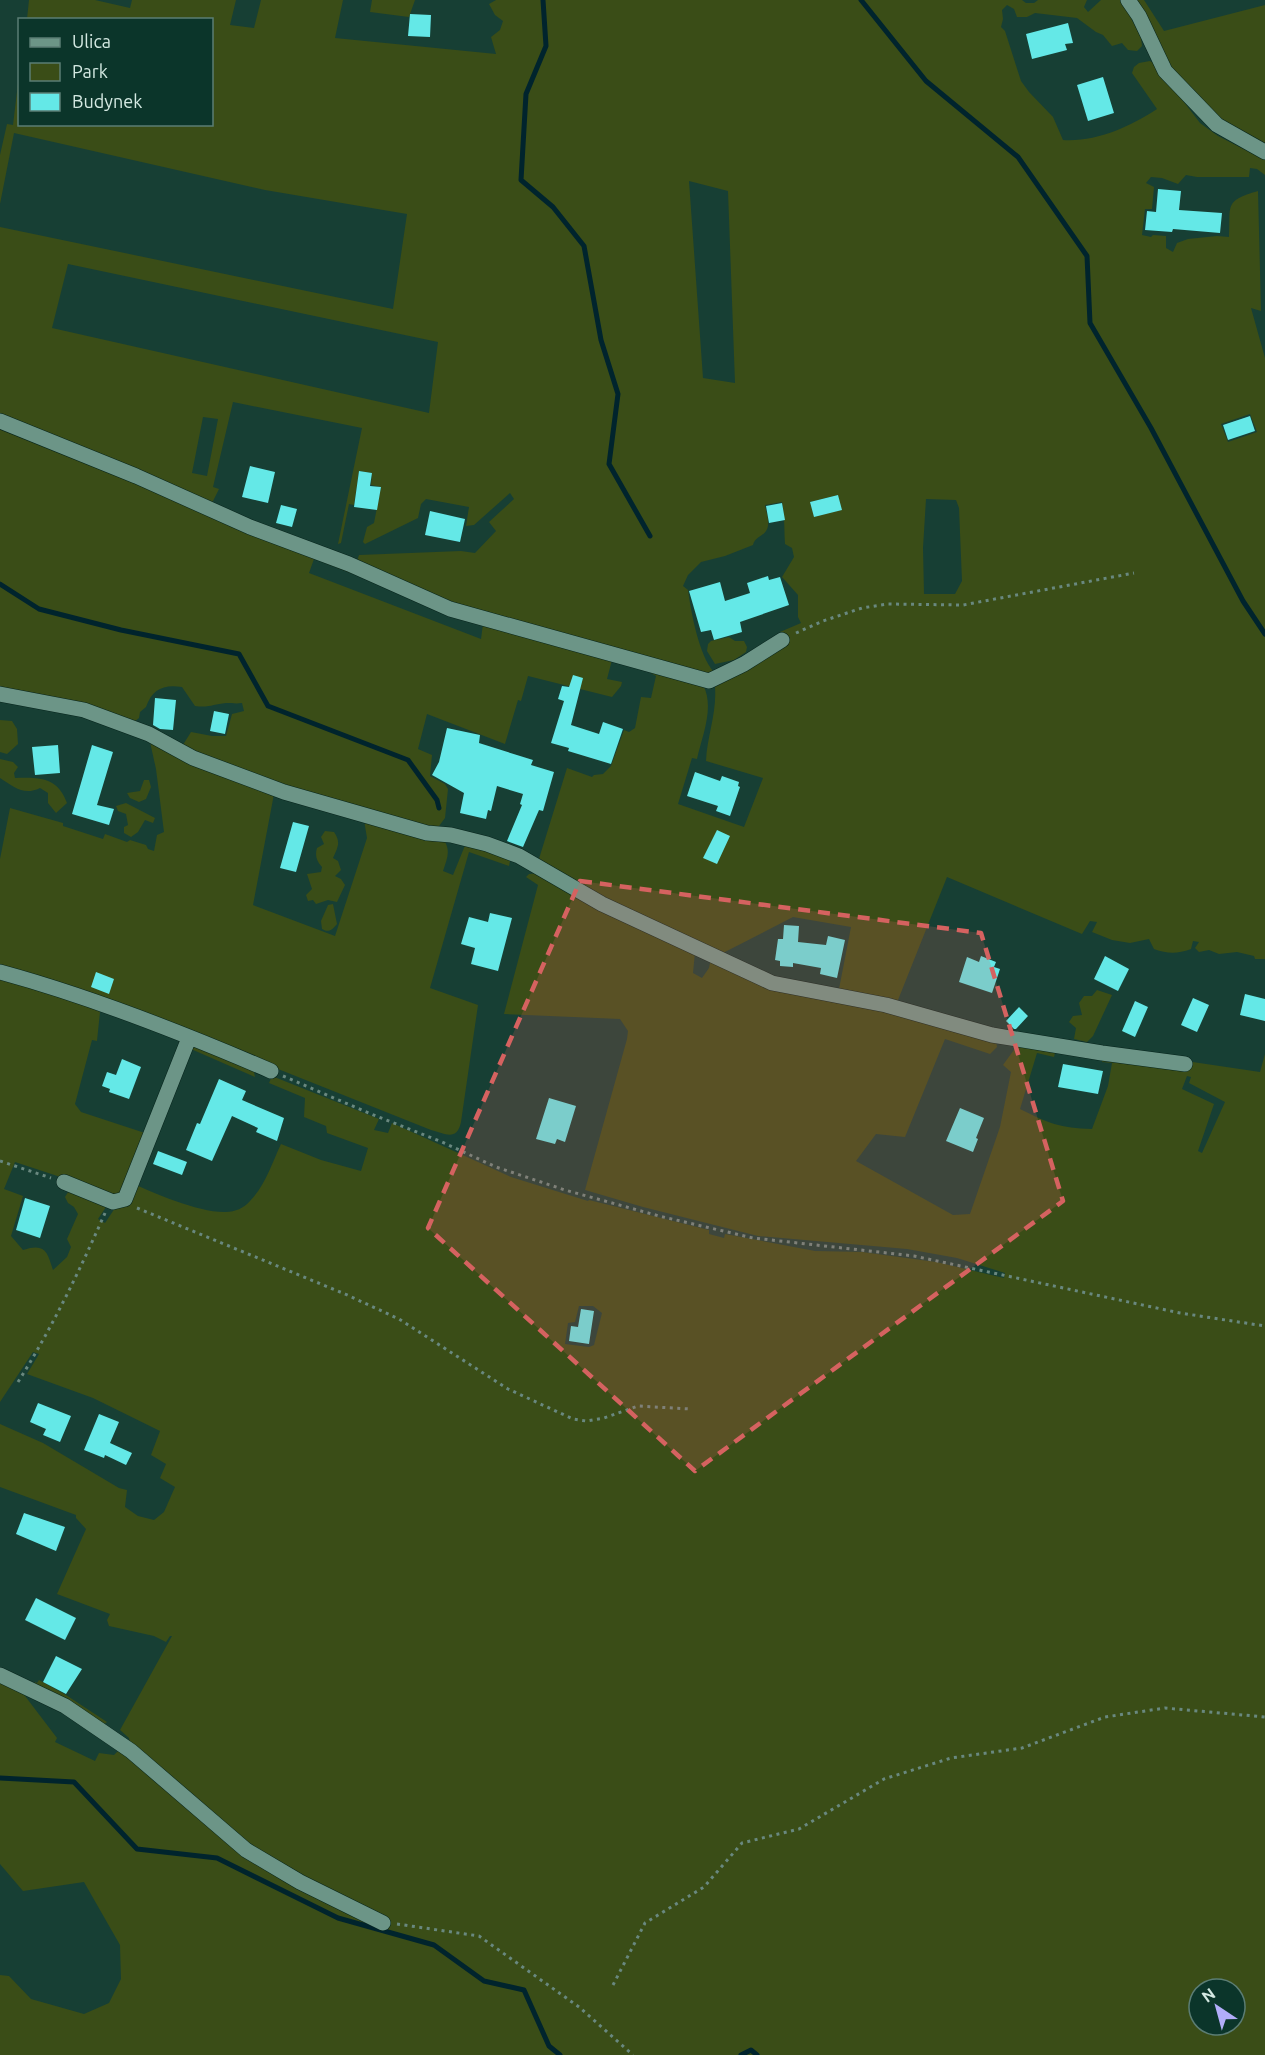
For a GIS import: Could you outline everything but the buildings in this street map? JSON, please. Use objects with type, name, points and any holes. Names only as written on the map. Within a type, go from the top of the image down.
[{"type":"street","points":[[1128,0],[1140,16],[1165,71],[1217,125],[1265,152]]},
{"type":"street","points":[[0,421],[136,476],[250,527],[349,564],[450,609],[710,681],[744,664],[782,640]]},
{"type":"street","points":[[0,694],[83,717],[132,727],[164,740],[193,758],[289,795],[349,813],[427,832],[487,843],[519,856],[602,904],[772,983],[886,1005],[992,1035],[1185,1064]]},
{"type":"street","points":[[0,972],[38,982],[271,1071]]},
{"type":"street","points":[[64,1182],[116,1201],[125,1199],[189,1038]]},
{"type":"street","points":[[0,1675],[65,1706],[131,1751],[246,1850],[300,1882],[383,1923]]},
{"type":"path","points":[[782,640],[823,621],[862,608],[888,604],[963,605],[1134,573]]},
{"type":"path","points":[[271,1071],[442,1142],[496,1167],[565,1190],[659,1216],[753,1238],[914,1256],[1180,1313],[1265,1326]]},
{"type":"path","points":[[0,1161],[64,1182]]},
{"type":"path","points":[[18,1382],[55,1318],[106,1212],[116,1201],[345,1294],[399,1319],[508,1389],[573,1419],[586,1421],[604,1418],[639,1406],[690,1409]]},
{"type":"path","points":[[614,1985],[645,1923],[704,1887],[742,1843],[799,1829],[884,1779],[951,1758],[1022,1748],[1105,1717],[1165,1708],[1265,1717]]},
{"type":"path","points":[[383,1923],[479,1936],[579,2007],[633,2055]]},
{"type":"highlighted area","points":[[580,881],[981,933],[1063,1201],[695,1471],[428,1228]]},
{"type":"green space","points":[[29,0],[95,0],[130,8],[132,0],[236,0],[230,25],[254,28],[261,0],[343,0],[335,38],[496,54],[491,37],[500,30],[503,21],[495,15],[489,4],[496,0],[1022,0],[1026,3],[1034,3],[1038,0],[1087,0],[1084,7],[1088,12],[1101,0],[1122,0],[1141,38],[1142,46],[1137,51],[1128,50],[1122,43],[1112,46],[1103,35],[1077,18],[1035,13],[1027,17],[1017,17],[1014,9],[1007,5],[1002,10],[1001,27],[1005,31],[1021,81],[1053,117],[1063,140],[1100,136],[1135,122],[1157,109],[1132,73],[1134,67],[1139,63],[1150,61],[1155,64],[1200,123],[1218,136],[1265,160],[1265,175],[1257,169],[1250,168],[1249,177],[1186,175],[1178,184],[1151,177],[1146,183],[1154,187],[1152,209],[1145,209],[1142,235],[1166,236],[1166,248],[1173,252],[1177,243],[1188,239],[1229,237],[1231,206],[1239,198],[1258,191],[1261,311],[1251,308],[1265,358],[1265,959],[1255,959],[1254,956],[1237,952],[1219,954],[1209,950],[1199,952],[1195,948],[1199,942],[1193,941],[1191,949],[1177,953],[1164,952],[1154,949],[1149,939],[1130,943],[1112,940],[1092,932],[1097,922],[1090,921],[1082,934],[947,877],[896,1005],[839,989],[851,927],[793,917],[721,954],[674,929],[639,915],[538,862],[567,768],[592,777],[603,774],[611,766],[624,730],[629,732],[635,728],[641,697],[651,698],[656,676],[644,669],[703,685],[706,694],[708,712],[697,759],[692,758],[678,804],[744,827],[763,778],[706,761],[707,752],[715,706],[715,687],[785,641],[780,632],[801,623],[798,617],[798,595],[782,577],[794,557],[792,548],[785,544],[782,502],[765,505],[767,528],[753,545],[701,562],[688,575],[683,586],[688,590],[700,645],[714,672],[711,675],[467,610],[357,561],[359,555],[461,551],[475,553],[496,531],[489,522],[514,499],[510,493],[474,525],[466,526],[469,507],[426,499],[421,504],[418,518],[365,544],[363,542],[367,527],[374,523],[381,487],[371,485],[372,473],[359,471],[354,505],[349,504],[341,543],[338,544],[362,428],[233,402],[213,487],[219,489],[212,503],[0,416],[0,227],[393,309],[407,214],[265,190],[14,133],[0,204],[0,155],[7,124],[13,125],[18,83],[18,126],[213,126],[213,18],[27,18]],"holes":[[[689,181],[728,191],[735,383],[703,378]],[[68,264],[438,342],[429,413],[52,328]],[[1250,414],[1257,432],[1228,442],[1221,424]],[[203,417],[218,419],[207,476],[192,473]],[[838,495],[841,510],[814,516],[810,502]],[[926,499],[956,500],[959,508],[962,581],[955,594],[924,594],[923,548]]]},
{"type":"green space","points":[[372,0],[415,0],[409,17],[370,12]]},
{"type":"green space","points":[[1132,0],[1144,0],[1164,31],[1265,5],[1265,148],[1228,129],[1166,67]]},
{"type":"green space","points":[[0,425],[249,529],[612,660],[607,679],[622,682],[612,697],[528,676],[505,744],[427,714],[418,749],[432,755],[430,776],[445,784],[448,789],[445,818],[436,830],[278,786],[181,748],[191,732],[226,736],[232,714],[244,711],[242,703],[195,706],[182,687],[164,687],[155,692],[140,712],[139,718],[134,722],[0,687]],"holes":[[[314,559],[483,624],[481,639],[309,573]]]},
{"type":"green space","points":[[729,637],[735,641],[744,641],[747,647],[746,652],[734,660],[715,664],[707,651],[708,644],[711,641]]},
{"type":"green space","points":[[0,720],[12,721],[17,729],[18,744],[7,754],[0,752]]},
{"type":"green space","points":[[150,742],[274,794],[253,905],[335,936],[367,838],[364,820],[444,840],[448,851],[443,871],[453,875],[466,843],[503,855],[510,861],[509,866],[469,852],[430,988],[478,1005],[461,1122],[457,1132],[450,1135],[431,1130],[278,1069],[259,1059],[0,969],[0,859],[10,808],[63,823],[63,826],[103,839],[105,834],[127,842],[130,840],[146,845],[148,849],[154,851],[157,835],[164,832]]},
{"type":"green space","points":[[0,759],[13,762],[18,767],[14,773],[15,778],[40,779],[53,783],[63,794],[67,803],[56,813],[48,803],[48,793],[40,788],[24,791],[0,778]]},
{"type":"green space","points":[[144,780],[149,780],[151,787],[146,799],[139,802],[130,798],[127,793],[140,791]]},
{"type":"green space","points":[[126,803],[155,818],[153,823],[145,820],[138,832],[131,837],[124,833],[124,827],[128,825],[126,814],[118,811],[116,806]]},
{"type":"green space","points":[[325,831],[334,832],[338,839],[333,858],[338,861],[341,870],[335,876],[345,885],[337,902],[328,900],[316,904],[313,900],[308,901],[306,895],[312,889],[307,874],[321,872],[322,867],[317,860],[316,853],[317,848],[324,844],[321,837]]},
{"type":"green space","points":[[540,873],[695,952],[693,973],[702,978],[709,968],[711,958],[844,999],[996,1041],[997,1047],[990,1054],[945,1039],[905,1137],[876,1134],[856,1161],[953,1215],[970,1214],[1000,1127],[1011,1072],[1003,1065],[1016,1047],[1028,1045],[1056,1049],[1054,1057],[1037,1053],[1020,1109],[1054,1124],[1092,1129],[1108,1086],[1112,1063],[1102,1062],[1102,1055],[1186,1061],[1260,1072],[1265,1054],[1265,2055],[0,2055],[0,1975],[9,1976],[31,1999],[84,2014],[109,2003],[121,1979],[120,1945],[84,1882],[23,1891],[0,1864],[0,1681],[22,1692],[57,1738],[55,1742],[95,1761],[99,1753],[114,1755],[118,1751],[162,1785],[131,1748],[129,1738],[120,1730],[172,1636],[166,1642],[154,1636],[109,1626],[107,1620],[110,1614],[57,1594],[86,1529],[76,1515],[0,1487],[0,1424],[43,1443],[119,1488],[127,1490],[125,1507],[138,1516],[154,1520],[164,1512],[175,1487],[160,1478],[166,1464],[151,1455],[160,1431],[93,1398],[27,1374],[39,1354],[33,1352],[0,1402],[0,975],[98,1009],[100,1012],[97,1041],[92,1040],[75,1104],[81,1112],[148,1134],[129,1182],[190,1206],[226,1212],[245,1206],[264,1181],[281,1144],[321,1160],[361,1171],[368,1148],[327,1133],[326,1126],[304,1117],[305,1098],[269,1083],[272,1076],[379,1119],[374,1130],[388,1133],[392,1123],[511,1177],[588,1201],[709,1230],[709,1234],[724,1238],[725,1234],[815,1251],[862,1252],[936,1262],[1004,1278],[1005,1273],[957,1258],[907,1249],[758,1236],[585,1190],[628,1031],[620,1019],[504,1014],[538,885],[526,877],[529,874]],"holes":[[[1187,1076],[1191,1077],[1189,1083],[1225,1102],[1202,1153],[1198,1151],[1214,1104],[1182,1089]],[[15,1162],[127,1199],[117,1205],[105,1223],[98,1219],[106,1207],[70,1189],[65,1197],[78,1214],[67,1239],[71,1247],[67,1257],[53,1270],[44,1250],[41,1248],[23,1250],[11,1236],[23,1196],[4,1189]],[[579,1306],[593,1306],[602,1313],[594,1345],[589,1347],[565,1344],[568,1323],[575,1322]]]},
{"type":"green space","points":[[333,904],[337,924],[327,931],[322,929],[321,921],[328,905]]},
{"type":"green space","points":[[1097,990],[1112,995],[1093,1036],[1087,1042],[1074,1039],[1076,1028],[1069,1022],[1073,1016],[1082,1015],[1079,1003],[1084,996],[1092,996]]},
{"type":"green space","points":[[191,1042],[253,1068],[255,1077],[191,1049]]},
{"type":"green space","points":[[39,1680],[107,1722],[102,1726],[34,1686]]},
{"type":"waterway","points":[[543,0],[546,46],[526,94],[521,180],[553,207],[584,246],[601,340],[618,394],[609,464],[650,536]]},
{"type":"waterway","points":[[861,0],[926,81],[1018,157],[1087,256],[1090,323],[1151,428],[1243,601],[1265,634]]},
{"type":"waterway","points":[[0,584],[39,609],[121,630],[239,654],[268,706],[408,760],[437,800],[439,808]]},
{"type":"waterway","points":[[0,1778],[74,1782],[137,1849],[217,1858],[338,1918],[434,1945],[484,1981],[524,1990],[549,2046],[560,2055]]},
{"type":"waterway","points":[[741,2055],[751,2050],[757,2055]]}]
